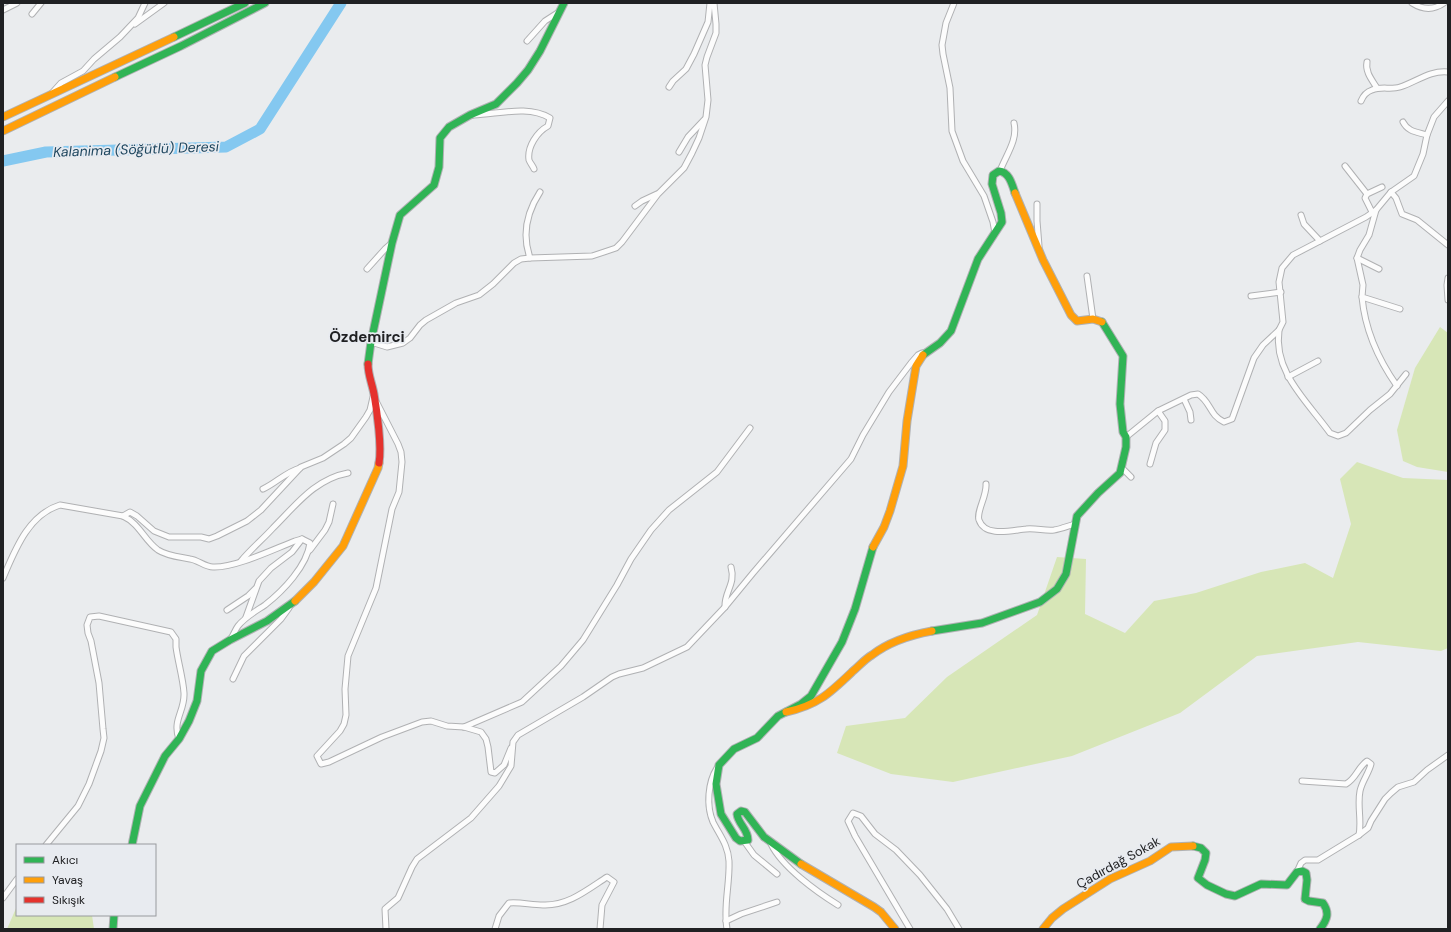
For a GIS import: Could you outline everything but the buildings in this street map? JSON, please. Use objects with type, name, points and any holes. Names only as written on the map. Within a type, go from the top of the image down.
[{"type":"street","points":[[3,10],[17,3]]},
{"type":"street","points":[[32,14],[41,3]]},
{"type":"street","points":[[126,31],[138,18],[146,3]]},
{"type":"street","points":[[50,96],[61,83],[83,71],[94,59],[126,31],[164,3]]},
{"type":"street","points":[[3,117],[246,3]]},
{"type":"street","points":[[3,131],[181,46],[265,3]]},
{"type":"street","points":[[564,3],[540,51],[528,70],[520,79],[496,104],[470,115],[449,127],[440,138],[439,167],[434,185],[400,215],[392,243],[371,342],[368,365],[368,374],[381,413],[393,432],[401,452],[402,462],[399,492],[392,509],[373,599],[348,656],[345,689],[346,715],[344,724],[340,731],[317,756],[321,764],[329,762],[382,737],[422,722],[431,721],[447,726],[464,727],[481,732],[486,739],[491,772],[495,773],[504,765],[513,742],[521,732],[583,697],[612,677],[643,668],[688,647],[726,607],[752,573],[851,459],[863,435],[889,392],[911,363],[918,355],[940,344],[951,331],[978,259],[1000,226],[1002,218],[992,180],[996,172],[1000,171],[1014,140],[1016,131],[1014,123]]},
{"type":"street","points":[[669,87],[686,69],[694,54],[708,22],[710,3]]},
{"type":"street","points":[[371,342],[387,347],[403,343],[410,338],[420,324],[456,303],[480,295],[514,263],[521,259],[592,256],[616,248],[658,194],[684,168],[692,153],[706,117],[708,100],[706,65],[707,57],[716,33],[714,3]]},
{"type":"street","points":[[954,3],[947,18],[942,45],[950,88],[952,131],[963,161],[984,196],[993,222],[995,234]]},
{"type":"street","points":[[1412,3],[1421,7],[1434,9],[1444,3]]},
{"type":"street","points":[[527,41],[545,21],[559,12]]},
{"type":"street","points":[[1367,62],[1366,66],[1368,74],[1377,88]]},
{"type":"street","points":[[1361,101],[1365,94],[1377,88],[1399,87],[1423,77],[1440,72],[1448,72]]},
{"type":"street","points":[[1126,437],[1158,411],[1191,395],[1198,394],[1204,398],[1217,419],[1224,422],[1232,419],[1254,358],[1263,345],[1279,330],[1283,322],[1279,282],[1282,268],[1293,255],[1366,217],[1374,211],[1391,192],[1414,176],[1423,154],[1427,135],[1434,117],[1448,101]]},
{"type":"street","points":[[470,115],[525,110],[543,114],[550,118],[548,126],[541,130],[532,144],[530,161],[534,169]]},
{"type":"street","points":[[679,152],[688,137],[706,117]]},
{"type":"street","points":[[1403,122],[1406,128],[1427,135]]},
{"type":"street","points":[[1345,166],[1367,194]]},
{"type":"street","points":[[786,712],[803,708],[819,700],[833,690],[871,655],[894,641],[915,634],[982,623],[1040,602],[1054,592],[1064,578],[1077,516],[1082,509],[1117,476],[1122,468],[1125,455],[1126,437],[1123,432],[1120,404],[1123,356],[1101,321],[1093,319],[1077,321],[1073,319],[1041,255],[1009,178],[1004,172],[1000,171]]},
{"type":"street","points":[[1367,194],[1382,187]]},
{"type":"street","points":[[530,258],[527,249],[526,232],[531,206],[540,192]]},
{"type":"street","points":[[1391,192],[1396,198],[1402,214],[1417,220],[1448,245]]},
{"type":"street","points":[[635,206],[658,194]]},
{"type":"street","points":[[1367,194],[1365,198],[1374,211],[1369,235],[1357,258],[1363,285],[1362,297],[1364,314],[1371,338],[1385,368],[1397,386]]},
{"type":"street","points":[[1037,204],[1037,221],[1041,255]]},
{"type":"street","points":[[1301,215],[1304,224],[1320,241]]},
{"type":"street","points":[[367,270],[392,243]]},
{"type":"street","points":[[1357,258],[1379,269]]},
{"type":"street","points":[[1087,276],[1093,319]]},
{"type":"street","points":[[1448,278],[1448,300]]},
{"type":"street","points":[[1251,296],[1280,292]]},
{"type":"street","points":[[1362,297],[1400,309]]},
{"type":"street","points":[[1279,330],[1279,355],[1288,378],[1330,433],[1338,436],[1346,433],[1370,410],[1390,394],[1406,374]]},
{"type":"street","points":[[727,929],[726,921],[729,871],[728,853],[726,845],[710,814],[709,790],[714,773],[734,748],[757,738],[775,719],[801,704],[811,696],[838,650],[852,618],[873,547],[884,527],[890,511],[905,452],[907,421],[916,366],[920,358],[926,352]]},
{"type":"street","points":[[1288,378],[1318,361]]},
{"type":"street","points":[[263,489],[272,485],[292,470],[323,458],[344,444],[351,438],[370,410],[374,394]]},
{"type":"street","points":[[233,679],[244,656],[281,619],[291,605],[314,582],[343,546],[378,468],[381,453],[374,394]]},
{"type":"street","points":[[1184,399],[1190,412],[1191,420]]},
{"type":"street","points":[[1150,464],[1156,443],[1165,430],[1165,421],[1158,411]]},
{"type":"street","points":[[464,727],[522,702],[561,666],[583,640],[617,586],[631,559],[651,530],[669,510],[717,472],[750,428]]},
{"type":"street","points":[[123,516],[130,512],[161,535],[169,537],[201,537],[209,539],[247,521],[264,507],[301,467]]},
{"type":"street","points":[[1122,468],[1131,477]]},
{"type":"street","points":[[241,561],[285,515],[317,485],[332,477],[348,472]]},
{"type":"street","points":[[986,484],[985,494],[978,514],[980,522],[986,528],[998,532],[1034,529],[1055,530],[1075,524]]},
{"type":"street","points":[[230,640],[243,621],[279,592],[301,566],[309,551],[325,530],[329,522],[333,504]]},
{"type":"street","points":[[3,578],[13,554],[38,518],[52,508],[60,505],[123,516],[131,519],[152,546],[159,551],[166,554],[198,560],[212,567],[229,566],[302,539],[310,543],[309,551]]},
{"type":"street","points":[[227,610],[248,596],[255,589],[264,574],[292,552],[302,539]]},
{"type":"street","points":[[726,607],[725,598],[730,588],[733,576],[731,568]]},
{"type":"street","points":[[243,621],[251,605],[255,589]]},
{"type":"street","points":[[132,844],[140,806],[165,756],[179,739],[189,721],[197,701],[201,671],[206,660],[212,651],[267,621],[291,605]]},
{"type":"street","points":[[47,844],[78,806],[89,784],[104,738],[99,683],[87,625],[90,617],[99,616],[171,632],[176,639],[184,694],[184,702],[177,720],[176,731],[179,739]]},
{"type":"street","points":[[386,929],[385,909],[398,898],[412,867],[424,854],[471,818],[499,786],[511,766],[513,742]]},
{"type":"street","points":[[1320,929],[1326,922],[1328,913],[1326,906],[1323,903],[1305,899],[1304,891],[1307,877],[1302,871],[1297,872],[1301,863],[1305,860],[1318,860],[1359,836],[1368,828],[1385,799],[1391,793],[1398,787],[1414,782],[1427,770],[1448,755]]},
{"type":"street","points":[[1302,781],[1346,784],[1358,773],[1364,763],[1367,762],[1371,764],[1360,790],[1358,808],[1361,825],[1359,836]]},
{"type":"street","points":[[719,765],[716,784],[721,814],[736,838],[740,841],[744,841],[754,854],[777,874]]},
{"type":"street","points":[[744,841],[748,840],[749,836],[737,818],[737,814],[741,811],[745,812],[770,843],[806,868],[874,907],[881,912],[895,929]]},
{"type":"street","points":[[910,929],[855,836],[848,821],[853,813],[861,816],[875,834],[902,856],[920,875],[944,906],[959,929]]},
{"type":"street","points":[[770,843],[777,854],[797,875],[838,906]]},
{"type":"street","name":"Çadırdağ Sokak","points":[[1043,929],[1060,911],[1092,888],[1153,859],[1171,847],[1200,847],[1204,850],[1205,858],[1197,874],[1198,878],[1207,885],[1226,894],[1235,896],[1261,884],[1287,885],[1297,872]]},
{"type":"street","points":[[495,929],[499,916],[509,903],[517,902],[542,906],[559,904],[576,897],[607,877],[614,882],[602,905],[600,929]]},
{"type":"street","points":[[3,898],[16,880]]},
{"type":"street","points":[[726,921],[741,914],[777,902]]},
{"type":"street","points":[[113,929],[114,916]]},
{"type":"green space","points":[[1440,327],[1448,333],[1448,472],[1417,467],[1403,461],[1397,430],[1415,368]]},
{"type":"green space","points":[[1357,462],[1403,478],[1448,480],[1448,648],[1441,651],[1358,642],[1257,656],[1180,713],[1072,756],[953,782],[891,774],[837,753],[846,726],[905,718],[947,677],[1037,615],[1057,557],[1086,559],[1085,614],[1125,633],[1154,601],[1196,593],[1261,572],[1305,563],[1333,578],[1351,524],[1340,479]]},
{"type":"green space","points":[[16,908],[16,916],[92,916],[94,929],[7,929]]},
{"type":"waterway","name":"Kalanima (Söğütlü) Deresi","points":[[3,161],[46,152],[226,147],[260,129],[341,3]]},
{"type":"traffic: fast","points":[[174,37],[245,3]]},
{"type":"traffic: fast","points":[[115,77],[181,46],[265,3]]},
{"type":"traffic: fast","points":[[368,364],[371,342],[392,243],[400,215],[434,185],[439,167],[440,138],[449,127],[470,115],[496,104],[517,83],[528,70],[540,51],[564,3]]},
{"type":"traffic: fast","points":[[923,355],[940,343],[951,331],[978,259],[1002,222],[1001,213],[992,184],[993,175],[999,171],[1008,176],[1015,193]]},
{"type":"traffic: fast","points":[[932,631],[982,623],[1040,602],[1057,589],[1066,574],[1077,516],[1098,493],[1120,473],[1126,447],[1126,437],[1123,432],[1120,404],[1123,356],[1102,322]]},
{"type":"traffic: fast","points":[[801,864],[764,837],[745,812],[741,811],[737,814],[739,821],[748,836],[748,840],[740,841],[736,838],[721,814],[716,784],[719,765],[734,749],[757,738],[778,716],[801,704],[811,696],[842,642],[855,609],[873,547]]},
{"type":"traffic: fast","points":[[132,844],[140,806],[165,756],[179,739],[189,721],[197,701],[201,671],[212,651],[267,621],[295,601]]},
{"type":"traffic: fast","points":[[1193,846],[1201,848],[1206,853],[1198,878],[1207,885],[1226,894],[1235,896],[1261,884],[1287,885],[1297,872],[1302,871],[1306,873],[1307,880],[1305,899],[1323,903],[1327,913],[1326,919],[1320,929]]},
{"type":"traffic: fast","points":[[113,929],[114,916]]},
{"type":"traffic: slow","points":[[3,117],[174,37]]},
{"type":"traffic: slow","points":[[3,131],[115,77]]},
{"type":"traffic: slow","points":[[1015,193],[1043,260],[1071,315],[1077,321],[1093,319],[1102,322]]},
{"type":"traffic: slow","points":[[873,547],[884,527],[890,511],[903,466],[907,421],[916,366],[923,355]]},
{"type":"traffic: slow","points":[[295,601],[314,582],[343,546],[379,463]]},
{"type":"traffic: slow","points":[[786,712],[807,706],[823,697],[867,658],[893,642],[916,634],[932,631]]},
{"type":"traffic: slow","points":[[1043,929],[1052,918],[1063,909],[1110,879],[1150,861],[1171,847],[1193,846]]},
{"type":"traffic: slow","points":[[801,864],[874,907],[881,912],[895,929]]},
{"type":"traffic: jam","points":[[368,364],[378,419],[380,439],[379,463]]},
{"type":"district","name":"Özdemirci","points":[[367,337]]}]
